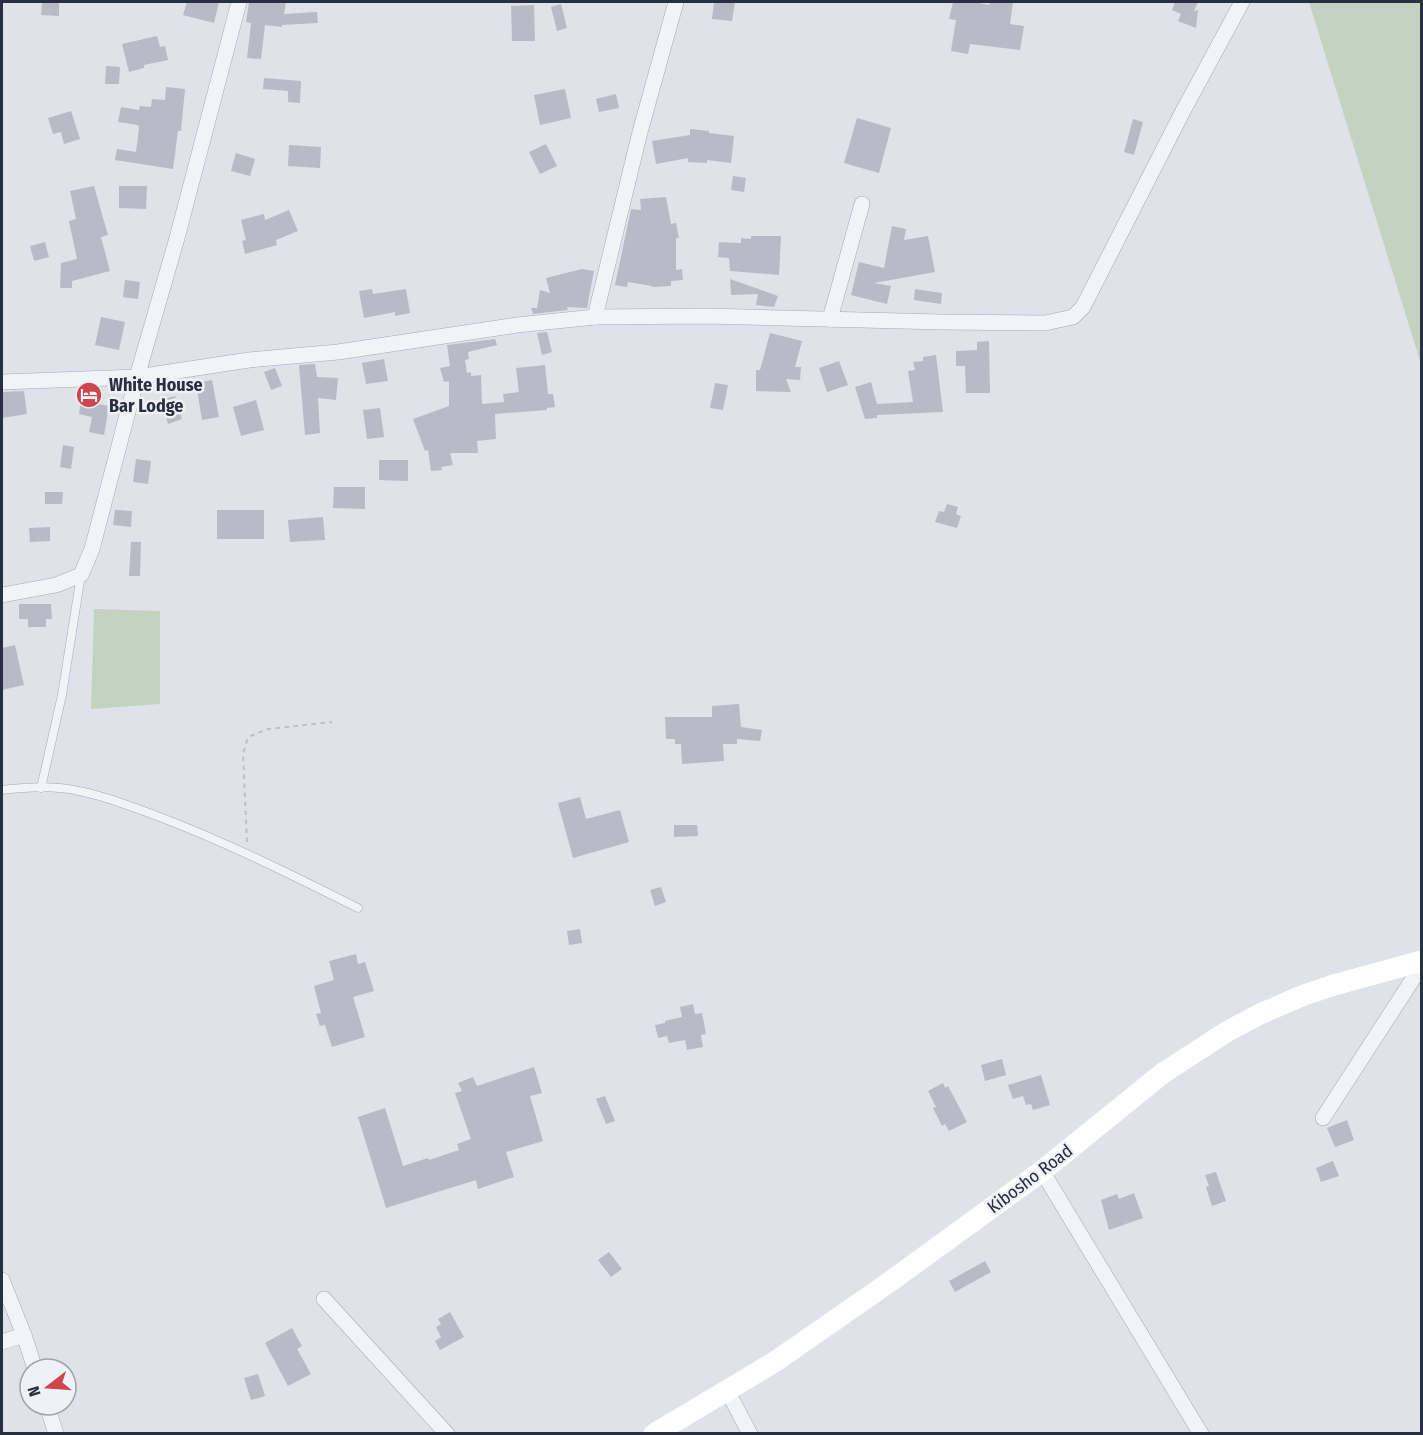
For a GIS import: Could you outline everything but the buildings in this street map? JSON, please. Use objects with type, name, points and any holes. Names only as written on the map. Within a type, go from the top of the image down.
[{"type":"main road","name":"Kibosho Road","points":[[654,1434],[776,1361],[891,1281],[1042,1171],[1163,1073],[1236,1027],[1304,995],[1422,963]]},
{"type":"street","points":[[2,595],[56,585],[81,575],[92,549],[239,2]]},
{"type":"street","points":[[595,317],[640,132],[676,2]]},
{"type":"street","points":[[2,382],[137,377],[249,360],[339,352],[517,325],[595,317],[707,316],[1045,323],[1073,317],[1083,307],[1183,111],[1242,2]]},
{"type":"street","points":[[830,319],[862,204]]},
{"type":"street","points":[[1323,1118],[1422,963]]},
{"type":"street","points":[[1042,1171],[1201,1434]]},
{"type":"street","points":[[2,1280],[31,1357]]},
{"type":"street","points":[[324,1299],[447,1434]]},
{"type":"street","points":[[2,1342],[24,1335]]},
{"type":"street","points":[[727,1390],[750,1434]]},
{"type":"street","points":[[51,1417],[56,1434]]},
{"type":"lane","points":[[41,788],[62,695],[81,575]]},
{"type":"lane","points":[[2,790],[29,787],[77,790],[110,799],[247,854],[357,908]]},
{"type":"path","points":[[247,854],[243,754],[248,737],[268,729],[332,722]]},
{"type":"green space","points":[[1309,2],[1421,2],[1421,364]]},
{"type":"green space","points":[[94,609],[160,611],[160,704],[91,709]]},
{"type":"place","name":"White House Bar Lodge","points":[[89,395]]}]
